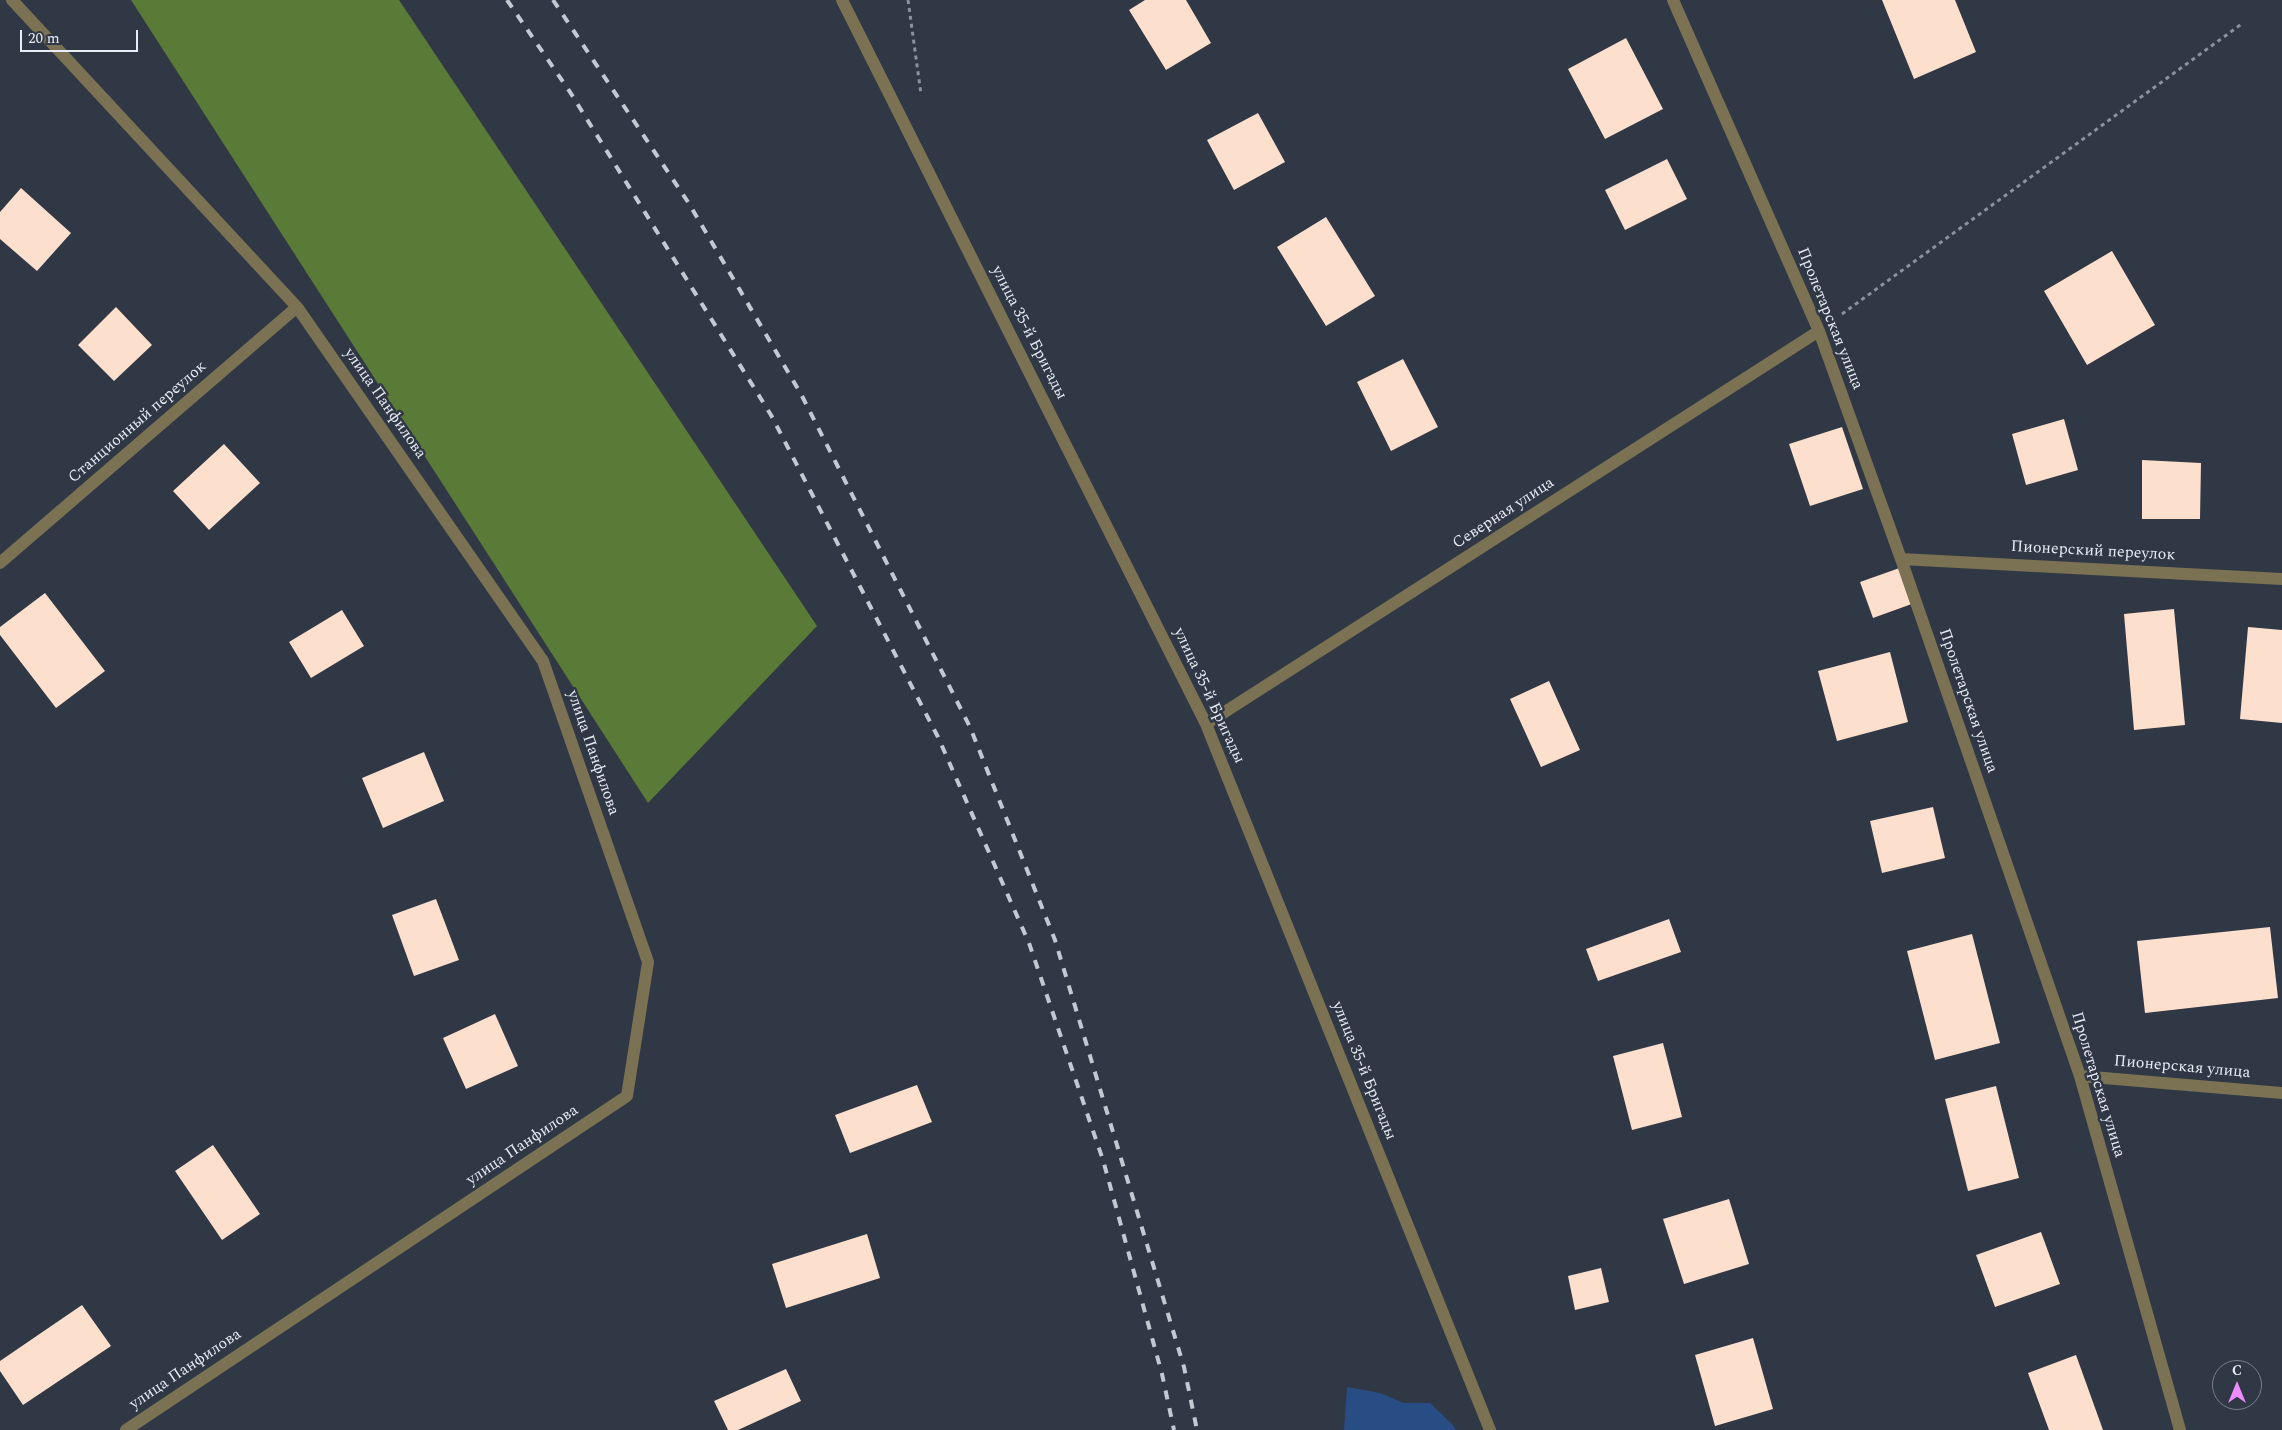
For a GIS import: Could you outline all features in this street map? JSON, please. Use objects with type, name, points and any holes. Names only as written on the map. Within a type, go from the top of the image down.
[{"type":"street","name":"улица Панфилова","points":[[12,0],[297,307],[542,661],[648,962],[627,1096],[126,1430]]},
{"type":"street","name":"улица 35-й Бригады","points":[[842,0],[1206,724],[1490,1430]]},
{"type":"street","name":"Пролетарская улица","points":[[1673,0],[1819,331],[1901,559],[2080,1076],[2180,1430]]},
{"type":"street","name":"Станционный переулок","points":[[0,563],[297,307]]},
{"type":"street","name":"Северная улица","points":[[1206,724],[1819,331]]},
{"type":"street","name":"Пионерский переулок","points":[[1901,559],[2282,579]]},
{"type":"street","name":"Пионерская улица","points":[[2080,1076],[2282,1093]]},
{"type":"path","points":[[1819,331],[2243,23]]},
{"type":"green space","points":[[131,0],[399,0],[817,626],[648,803]]},
{"type":"water","points":[[1347,1387],[1380,1393],[1404,1403],[1430,1403],[1456,1430],[1344,1430]]},
{"type":"building","points":[[1145,0],[1186,0],[1211,43],[1166,70],[1129,10]]},
{"type":"building","points":[[1882,0],[1955,0],[1976,52],[1914,79]]},
{"type":"building","points":[[1626,38],[1663,109],[1605,139],[1568,69]]},
{"type":"building","points":[[1258,113],[1285,162],[1234,190],[1207,140]]},
{"type":"building","points":[[1667,159],[1687,199],[1625,230],[1605,190]]},
{"type":"building","points":[[21,188],[71,233],[37,271],[0,239],[0,212]]},
{"type":"building","points":[[1326,217],[1375,296],[1326,326],[1277,247]]},
{"type":"building","points":[[2112,251],[2155,325],[2087,365],[2044,291]]},
{"type":"building","points":[[116,307],[152,345],[114,381],[78,345]]},
{"type":"building","points":[[1403,359],[1438,427],[1391,451],[1357,382]]},
{"type":"building","points":[[2064,419],[2078,470],[2026,485],[2012,434]]},
{"type":"building","points":[[1842,427],[1863,489],[1810,506],[1789,444]]},
{"type":"building","points":[[224,444],[260,483],[209,530],[173,491]]},
{"type":"building","points":[[2142,460],[2201,463],[2200,519],[2142,519]]},
{"type":"building","points":[[1908,565],[1920,601],[1873,618],[1860,582]]},
{"type":"building","points":[[45,593],[105,671],[56,708],[0,635],[0,627]]},
{"type":"building","points":[[2174,609],[2185,725],[2134,730],[2124,614]]},
{"type":"building","points":[[342,610],[364,646],[311,678],[289,642]]},
{"type":"building","points":[[2248,627],[2282,630],[2282,723],[2240,719]]},
{"type":"building","points":[[1890,652],[1908,722],[1837,741],[1818,671]]},
{"type":"building","points":[[1549,681],[1580,750],[1541,767],[1510,699]]},
{"type":"building","points":[[424,752],[444,801],[383,828],[362,778]]},
{"type":"building","points":[[1933,807],[1945,858],[1882,873],[1870,821]]},
{"type":"building","points":[[436,899],[459,960],[414,976],[392,915]]},
{"type":"building","points":[[1669,919],[1681,952],[1598,981],[1586,949]]},
{"type":"building","points":[[2270,927],[2278,998],[2145,1013],[2137,941]]},
{"type":"building","points":[[1972,934],[2000,1043],[1935,1060],[1907,951]]},
{"type":"building","points":[[495,1014],[518,1066],[466,1089],[443,1038]]},
{"type":"building","points":[[1663,1043],[1682,1117],[1632,1130],[1613,1056]]},
{"type":"building","points":[[917,1085],[932,1122],[850,1153],[835,1115]]},
{"type":"building","points":[[1996,1086],[2019,1178],[1968,1191],[1945,1099]]},
{"type":"building","points":[[213,1145],[260,1214],[222,1240],[175,1171]]},
{"type":"building","points":[[1729,1199],[1749,1264],[1684,1284],[1663,1219]]},
{"type":"building","points":[[2041,1232],[2060,1284],[1995,1307],[1976,1255]]},
{"type":"building","points":[[867,1234],[880,1278],[786,1308],[772,1264]]},
{"type":"building","points":[[1601,1268],[1609,1302],[1575,1310],[1568,1276]]},
{"type":"building","points":[[82,1305],[111,1346],[23,1405],[0,1371],[0,1361]]},
{"type":"building","points":[[1753,1338],[1773,1409],[1715,1426],[1695,1355]]},
{"type":"building","points":[[2076,1355],[2103,1430],[2049,1430],[2028,1373]]},
{"type":"building","points":[[786,1369],[801,1401],[738,1430],[728,1430],[714,1401]]},
{"type":"railway","points":[[507,0],[570,92],[771,415],[938,737],[1029,943],[1103,1160],[1162,1374],[1174,1430]]},
{"type":"railway","points":[[553,0],[688,202],[801,394],[970,727],[1055,940],[1184,1367],[1197,1430]]}]
